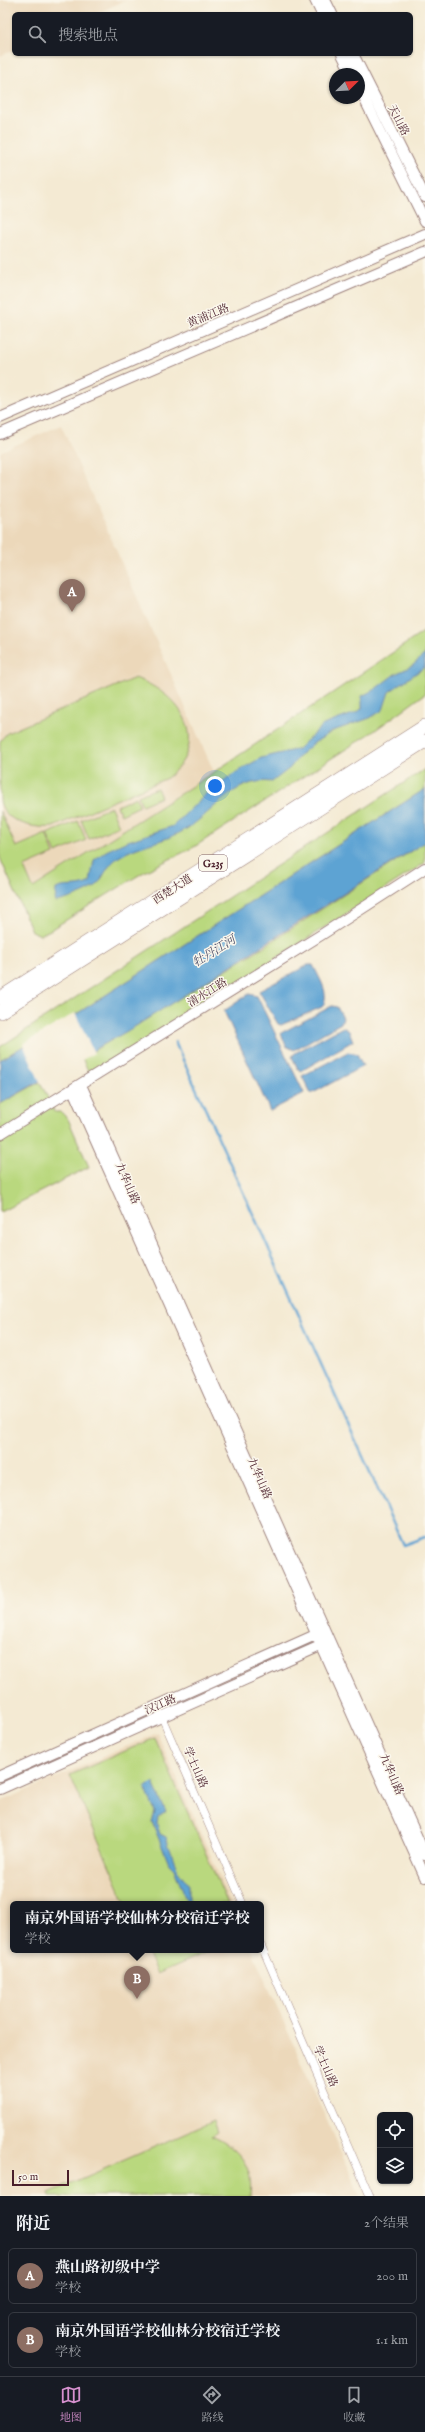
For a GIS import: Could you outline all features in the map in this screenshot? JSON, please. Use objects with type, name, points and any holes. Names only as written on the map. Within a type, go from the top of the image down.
[{"type":"highway","name":"西楚大道","points":[[0,998],[425,726]]},
{"type":"highway","name":"西楚大道","points":[[0,1012],[425,741]]},
{"type":"street","points":[[315,0],[321,12]]},
{"type":"street","points":[[325,0],[331,12]]},
{"type":"street","points":[[343,56],[349,68]]},
{"type":"street","name":"天山路","points":[[354,56],[425,197]]},
{"type":"street","name":"天山路","points":[[365,100],[425,221]]},
{"type":"street","name":"黄浦江路","points":[[0,418],[425,234]]},
{"type":"street","points":[[0,434],[425,252]]},
{"type":"street","name":"清水江路","points":[[0,1134],[425,868]]},
{"type":"street","name":"九华山路","points":[[77,1087],[321,1632],[425,1855]]},
{"type":"street","name":"汉江路","points":[[0,1776],[321,1632]]},
{"type":"street","name":"九华山路","points":[[326,1643],[425,1877]]},
{"type":"street","name":"汉江路","points":[[0,1789],[326,1643]]},
{"type":"street","name":"学士山路","points":[[157,1706],[242,1901]]},
{"type":"street","name":"学士山路","points":[[264,1952],[370,2196]]},
{"type":"shaded area","points":[[0,0],[126,0],[99,12],[12,12],[12,51],[0,56]]},
{"type":"shaded area","points":[[61,425],[214,772],[33,888],[0,811],[0,452]]},
{"type":"shaded area","points":[[157,1733],[231,1901],[10,1901],[10,1953],[253,1953],[360,2196],[0,2196],[0,1802]]},
{"type":"green space","points":[[425,631],[425,694],[374,731],[194,847],[144,872],[50,930],[40,935],[32,931],[0,858],[0,811],[16,847],[46,834],[54,854],[24,867],[33,888],[214,772]]},
{"type":"green space","points":[[135,678],[151,685],[166,695],[186,720],[189,734],[188,749],[181,764],[167,778],[53,827],[38,827],[21,823],[7,814],[2,808],[0,800],[0,741],[7,733]]},
{"type":"green space","points":[[425,769],[425,789],[61,1024],[0,1060],[0,1047]]},
{"type":"green space","points":[[157,788],[161,797],[142,805],[138,796]]},
{"type":"green space","points":[[136,797],[140,806],[121,815],[117,806]]},
{"type":"green space","points":[[111,807],[119,826],[89,839],[81,820]]},
{"type":"green space","points":[[78,821],[86,840],[56,853],[47,834]]},
{"type":"green space","points":[[425,842],[425,863],[91,1077],[82,1058],[268,944]]},
{"type":"green space","points":[[40,1082],[55,1112],[61,1112],[68,1119],[89,1167],[0,1212],[0,1104]]},
{"type":"green space","points":[[155,1738],[227,1901],[125,1901],[70,1775]]},
{"type":"green space","points":[[147,1953],[205,1953],[157,1974]]},
{"type":"green space","points":[[214,2121],[218,2132],[212,2136],[237,2152],[247,2167],[251,2185],[250,2196],[50,2196],[49,2193]]},
{"type":"water","points":[[425,654],[425,667],[389,692],[383,710],[370,718],[333,731],[314,743],[300,755],[290,768],[272,782],[258,782],[245,785],[222,800],[191,826],[179,833],[133,850],[119,857],[106,870],[100,881],[94,887],[77,896],[55,902],[56,889],[90,882],[94,860],[106,851],[125,842],[173,826],[212,788],[245,767],[261,758],[298,749],[323,725],[358,712],[362,708],[362,696],[375,689],[395,674],[412,666]]},
{"type":"water","name":"牡丹江河","points":[[425,789],[425,842],[136,1026],[0,1104],[0,1060],[61,1024]]},
{"type":"water","points":[[308,965],[313,965],[325,991],[322,1007],[281,1025],[278,1024],[259,991]]},
{"type":"water","points":[[249,994],[257,996],[304,1093],[270,1111],[224,1011]]},
{"type":"water","points":[[332,1006],[337,1007],[343,1018],[341,1023],[294,1050],[286,1046],[281,1033]]},
{"type":"water","points":[[343,1027],[349,1031],[353,1041],[301,1071],[298,1069],[292,1057],[295,1053]]},
{"type":"water","points":[[348,1052],[357,1054],[363,1066],[311,1094],[302,1076]]},
{"type":"water","points":[[153,1783],[166,1812],[158,1817],[157,1824],[160,1834],[166,1837],[177,1869],[189,1885],[190,1901],[187,1901],[174,1869],[169,1864],[152,1822],[155,1812],[145,1787]]},
{"type":"pier","points":[[75,1013],[94,1053],[41,1084],[23,1044]]},
{"type":"waterway","points":[[175,1042],[403,1545],[425,1537]]},
{"type":"place","name":"燕山路初级中学","points":[[72,612]]},
{"type":"place","name":"南京外国语学校仙林分校宿迁学校","points":[[137,1999]]}]
